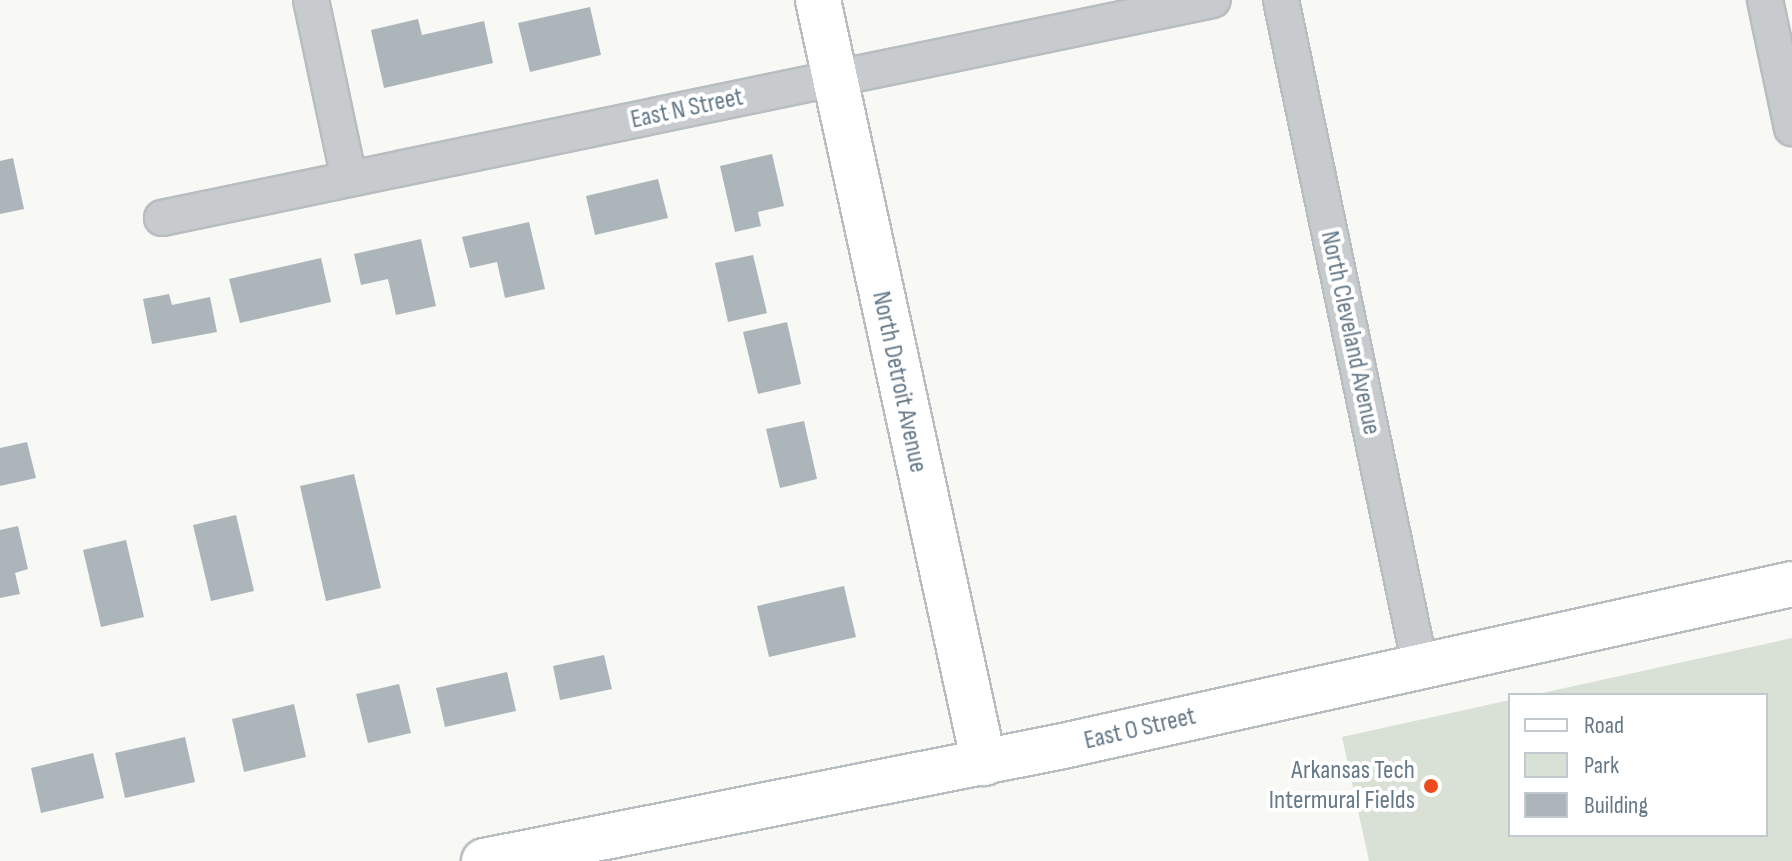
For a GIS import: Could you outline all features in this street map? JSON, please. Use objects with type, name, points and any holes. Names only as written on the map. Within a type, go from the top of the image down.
[{"type":"street","points":[[311,0],[349,179]]},
{"type":"street","name":"North Detroit Avenue","points":[[818,0],[984,763]]},
{"type":"street","name":"East N Street","points":[[162,218],[1213,0]]},
{"type":"street","name":"North Cleveland Avenue","points":[[1281,0],[1420,666]]},
{"type":"street","points":[[1765,0],[1792,128]]},
{"type":"street","name":"East O Street","points":[[484,861],[984,763],[1792,584]]},
{"type":"green space","name":"Arkansas Tech Intermural Fields","points":[[1792,638],[1792,861],[1369,861],[1342,737],[1508,700],[1508,837],[1768,837],[1768,693],[1542,693]]},
{"type":"building","points":[[590,7],[601,55],[530,72],[518,23]]},
{"type":"building","points":[[418,19],[422,35],[484,21],[493,63],[384,88],[371,30]]},
{"type":"building","points":[[772,154],[784,206],[758,212],[761,226],[735,232],[720,166]]},
{"type":"building","points":[[13,158],[24,209],[0,214],[0,161]]},
{"type":"building","points":[[658,179],[668,218],[595,235],[586,196]]},
{"type":"building","points":[[529,222],[545,289],[505,298],[497,262],[470,268],[462,237]]},
{"type":"building","points":[[421,239],[436,306],[396,315],[388,279],[361,285],[354,254]]},
{"type":"building","points":[[753,255],[767,313],[728,322],[715,263]]},
{"type":"building","points":[[321,258],[331,302],[240,323],[229,279]]},
{"type":"building","points":[[169,294],[172,305],[210,297],[217,332],[152,344],[143,299]]},
{"type":"building","points":[[787,322],[801,384],[758,394],[743,332]]},
{"type":"building","points":[[804,421],[817,479],[780,488],[766,429]]},
{"type":"building","points":[[27,442],[36,478],[0,486],[0,448]]},
{"type":"building","points":[[354,474],[381,588],[326,601],[300,486]]},
{"type":"building","points":[[236,515],[254,591],[211,601],[193,525]]},
{"type":"building","points":[[18,526],[28,569],[15,573],[20,594],[0,598],[0,530]]},
{"type":"building","points":[[126,540],[144,617],[101,627],[83,550]]},
{"type":"building","points":[[844,586],[856,637],[769,657],[757,606]]},
{"type":"building","points":[[604,655],[612,689],[560,700],[553,666]]},
{"type":"building","points":[[507,672],[516,711],[445,727],[436,688]]},
{"type":"building","points":[[399,684],[411,733],[368,743],[356,694]]},
{"type":"building","points":[[294,704],[306,757],[244,772],[232,719]]},
{"type":"building","points":[[185,737],[195,782],[125,798],[115,753]]},
{"type":"building","points":[[93,753],[104,798],[41,813],[31,768]]},
{"type":"place","name":"Arkansas Tech Intermural Fields","points":[[1431,786]]}]
